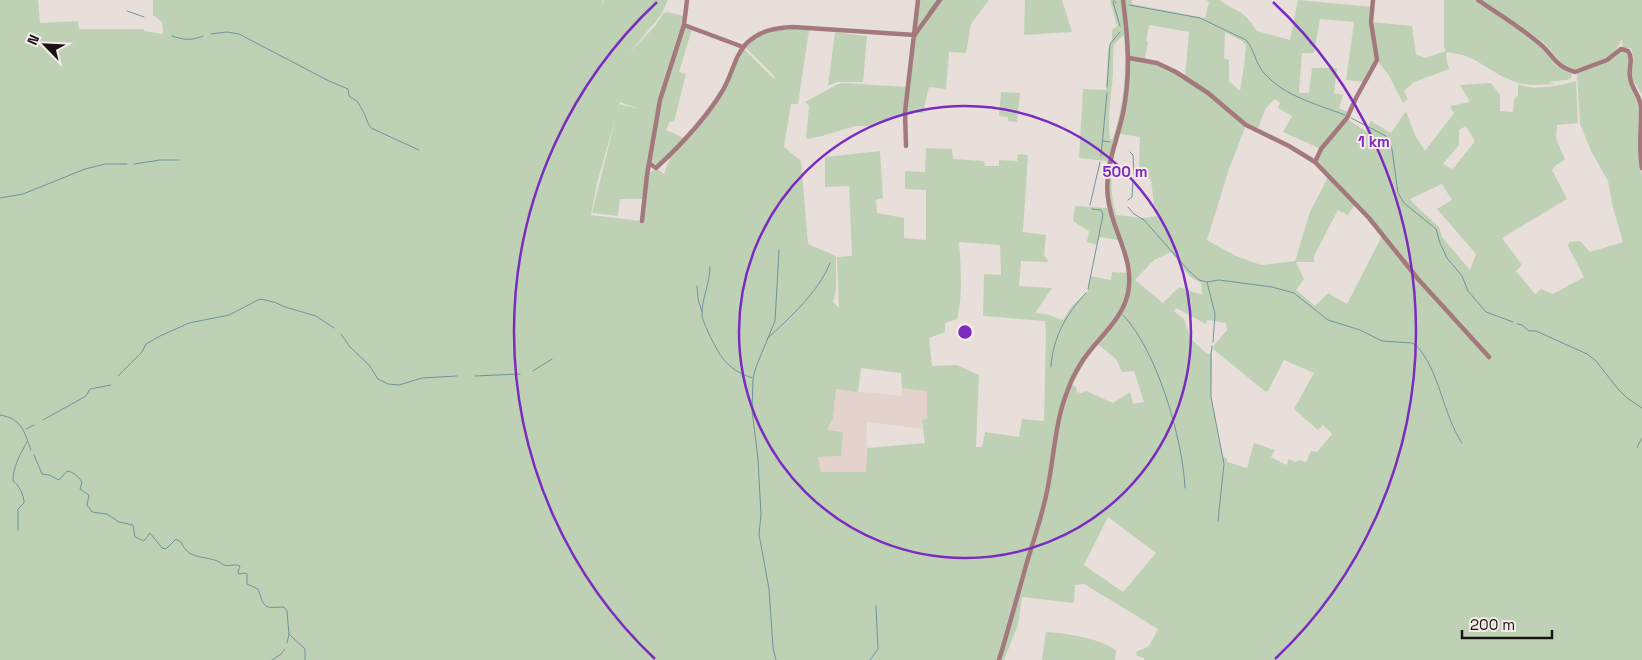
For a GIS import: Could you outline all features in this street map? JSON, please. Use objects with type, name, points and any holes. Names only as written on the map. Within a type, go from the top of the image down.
[{"type":"street","points":[[642,221],[649,163],[662,94],[684,25],[687,0]]},
{"type":"street","points":[[906,146],[905,112],[918,0]]},
{"type":"street","points":[[915,35],[940,0]]},
{"type":"street","points":[[999,660],[1045,499],[1064,400],[1080,364],[1112,324],[1127,296],[1130,278],[1129,263],[1112,220],[1108,197],[1110,161],[1124,108],[1129,58],[1123,0]]},
{"type":"street","points":[[1314,162],[1321,149],[1347,118],[1377,60],[1371,22],[1373,0]]},
{"type":"street","points":[[1478,0],[1541,44],[1556,63],[1565,69],[1574,72],[1607,60],[1621,49],[1628,51],[1631,59],[1630,82],[1639,96],[1641,107],[1640,153],[1642,168]]},
{"type":"street","points":[[684,25],[743,47]]},
{"type":"street","points":[[649,163],[656,168],[696,128],[724,88],[743,47],[764,31],[793,27],[915,35]]},
{"type":"street","points":[[1129,58],[1157,63],[1176,72],[1208,92],[1246,125],[1289,146],[1314,162],[1369,218],[1418,279],[1490,357]]},
{"type":"shaded area","points":[[902,388],[927,390],[927,418],[922,420],[923,429],[867,422],[866,472],[821,472],[818,457],[841,456],[827,430],[833,418],[836,389],[902,396]]},
{"type":"green space","points":[[0,0],[38,0],[40,23],[78,21],[79,29],[143,29],[163,34],[162,22],[153,15],[153,0],[603,0],[602,5],[604,0],[668,0],[661,15],[629,53],[654,27],[664,13],[683,16],[683,24],[661,92],[642,199],[620,199],[618,216],[592,213],[616,116],[597,183],[591,215],[642,221],[647,175],[656,168],[664,174],[671,155],[725,89],[744,49],[773,78],[775,77],[746,48],[759,36],[767,33],[792,29],[809,30],[798,104],[791,104],[784,147],[801,161],[808,244],[836,256],[836,290],[833,302],[839,308],[837,257],[852,256],[849,186],[825,187],[825,157],[880,151],[883,198],[876,200],[877,213],[904,218],[904,238],[926,240],[926,190],[905,189],[905,171],[925,172],[926,148],[952,149],[953,159],[984,161],[985,166],[999,166],[999,160],[1017,161],[1018,154],[1028,155],[1023,232],[1046,235],[1044,255],[1049,262],[1021,261],[1019,286],[1052,288],[1035,313],[1046,314],[1063,320],[1071,307],[1088,291],[1090,276],[1111,280],[1112,272],[1127,273],[1125,258],[1118,240],[1100,237],[1097,245],[1087,242],[1089,231],[1073,221],[1075,206],[1107,208],[1105,191],[1107,161],[1079,158],[1083,89],[1106,90],[1108,50],[1112,39],[1112,30],[1117,26],[1110,0],[1132,0],[1132,4],[1205,18],[1209,2],[1206,0],[1220,0],[1244,15],[1257,31],[1290,40],[1298,0],[1373,7],[1372,22],[1412,26],[1416,54],[1425,58],[1446,51],[1444,47],[1444,0],[1474,0],[1541,45],[1556,65],[1572,74],[1571,78],[1548,82],[1555,84],[1531,85],[1518,83],[1501,76],[1475,60],[1463,55],[1447,52],[1446,57],[1449,69],[1414,82],[1404,91],[1408,99],[1403,103],[1388,74],[1377,60],[1364,82],[1346,80],[1354,22],[1320,19],[1314,53],[1302,53],[1299,93],[1309,93],[1312,68],[1337,68],[1334,93],[1343,95],[1339,108],[1350,113],[1347,119],[1367,132],[1371,121],[1391,133],[1406,111],[1415,135],[1425,151],[1454,113],[1450,106],[1470,102],[1460,85],[1491,83],[1500,95],[1500,111],[1513,112],[1514,100],[1518,95],[1518,84],[1539,87],[1555,86],[1576,81],[1578,123],[1557,125],[1556,138],[1565,160],[1556,165],[1552,170],[1567,199],[1502,238],[1522,265],[1516,271],[1535,294],[1541,289],[1553,294],[1584,277],[1568,246],[1569,242],[1580,241],[1590,252],[1623,242],[1612,204],[1608,181],[1591,151],[1580,124],[1577,73],[1620,51],[1628,54],[1628,77],[1639,100],[1638,153],[1642,176],[1642,660],[1144,660],[1144,658],[1137,656],[1136,652],[1149,646],[1158,629],[1084,584],[1075,585],[1074,603],[1022,597],[1018,625],[1004,660],[0,660]],"holes":[[[1149,25],[1189,32],[1185,77],[1145,58],[1148,42],[1146,41]],[[1225,32],[1246,45],[1240,91],[1229,81],[1229,60],[1224,58]],[[1124,35],[1124,88],[1112,140],[1110,138],[1109,121],[1114,44]],[[1275,99],[1280,103],[1278,108],[1292,116],[1283,132],[1321,149],[1315,162],[1329,175],[1310,212],[1295,261],[1261,265],[1236,256],[1207,240],[1229,169],[1246,125],[1257,130],[1266,108]],[[620,102],[639,109],[619,104]],[[1466,126],[1475,141],[1453,169],[1443,164],[1459,145],[1459,130]],[[1120,134],[1140,137],[1139,169],[1146,172],[1151,180],[1154,205],[1156,206],[1158,216],[1143,218],[1116,215],[1111,184],[1114,155]],[[1442,184],[1452,200],[1437,209],[1476,254],[1470,270],[1442,237],[1439,227],[1410,199]],[[1355,205],[1382,236],[1347,304],[1328,293],[1315,306],[1296,290],[1304,279],[1296,262],[1314,262],[1314,256],[1338,210],[1348,215]],[[959,242],[1000,245],[1001,275],[984,274],[983,316],[1045,321],[1044,421],[1022,419],[1019,437],[985,432],[982,447],[976,447],[979,375],[957,365],[932,366],[929,338],[945,332],[945,323],[957,319],[961,291]],[[1171,252],[1189,276],[1201,283],[1202,295],[1179,287],[1163,303],[1135,280],[1154,260]],[[1176,308],[1206,324],[1207,320],[1226,323],[1227,330],[1214,345],[1213,349],[1266,392],[1284,360],[1314,373],[1294,409],[1318,430],[1323,425],[1332,434],[1317,452],[1311,451],[1306,462],[1299,460],[1295,462],[1289,459],[1286,465],[1271,457],[1275,450],[1254,443],[1247,468],[1227,462],[1227,458],[1223,457],[1211,397],[1212,355],[1206,353],[1191,339],[1184,319],[1174,311]],[[1098,344],[1116,359],[1122,372],[1134,371],[1144,402],[1133,404],[1130,392],[1113,403],[1086,391],[1077,392],[1076,387],[1072,385],[1089,355]],[[861,368],[901,373],[902,388],[927,391],[927,418],[922,420],[925,443],[867,448],[866,472],[821,472],[818,457],[841,456],[843,432],[827,430],[833,418],[836,389],[858,392]],[[1108,517],[1156,553],[1123,592],[1084,565]]]},
{"type":"green space","points":[[918,0],[989,0],[971,24],[966,53],[949,52],[946,89],[929,87],[923,113],[905,112]]},
{"type":"green space","points":[[1025,0],[1062,0],[1072,32],[1024,35]]},
{"type":"green space","points":[[1481,0],[1642,0],[1642,94],[1630,76],[1632,60],[1634,59],[1631,48],[1623,48],[1622,40],[1608,58],[1575,70],[1564,66],[1539,39]]},
{"type":"green space","points":[[684,28],[692,29],[679,72],[686,74],[674,122],[670,121],[666,130],[684,138],[657,165],[651,161],[662,95]]},
{"type":"green space","points":[[835,32],[867,36],[863,82],[837,82],[828,86]]},
{"type":"green space","points":[[838,84],[906,87],[903,113],[891,120],[872,126],[855,126],[806,139],[809,106],[805,102]]},
{"type":"green space","points":[[1001,92],[1020,93],[1017,122],[1008,121],[1008,117],[999,116]]},
{"type":"green space","points":[[1046,632],[1074,635],[1100,642],[1116,650],[1115,660],[1042,660]]},
{"type":"waterway","points":[[928,13],[937,0]]},
{"type":"waterway","points":[[1113,0],[1116,3]]},
{"type":"waterway","points":[[1113,2],[1120,26]]},
{"type":"waterway","points":[[1129,5],[1200,18],[1246,40],[1262,70],[1273,82],[1302,99],[1345,115]]},
{"type":"waterway","points":[[127,11],[144,17]]},
{"type":"waterway","points":[[211,34],[227,32],[239,34],[348,89],[349,96],[358,102],[371,128],[419,150]]},
{"type":"waterway","points":[[1107,87],[1110,44],[1120,32]]},
{"type":"waterway","points":[[172,36],[188,39],[203,36]]},
{"type":"waterway","points":[[1101,156],[1107,93]]},
{"type":"waterway","points":[[1351,118],[1386,136],[1392,149],[1398,193],[1404,203],[1436,229],[1447,258],[1462,276],[1468,291],[1486,312],[1513,322]]},
{"type":"waterway","points":[[1103,141],[1110,142]]},
{"type":"waterway","points":[[1130,152],[1133,155],[1134,175]]},
{"type":"waterway","points":[[134,164],[160,160],[179,160]]},
{"type":"waterway","points":[[1090,205],[1100,162]]},
{"type":"waterway","points":[[0,198],[23,194],[85,169],[105,164],[127,164]]},
{"type":"waterway","points":[[1128,200],[1132,197],[1133,181]]},
{"type":"waterway","points":[[1128,207],[1134,214],[1144,220],[1199,280],[1207,282],[1219,280],[1272,287],[1294,293],[1328,320],[1360,330],[1382,341],[1412,343],[1416,345],[1431,368],[1450,419],[1462,443]]},
{"type":"waterway","points":[[1088,289],[1103,215],[1101,210],[1092,209]]},
{"type":"waterway","points":[[776,660],[773,648],[769,589],[759,534],[761,515],[758,459],[752,410],[753,378],[775,321],[779,250]]},
{"type":"waterway","points":[[767,339],[811,294],[830,263]]},
{"type":"waterway","points":[[710,267],[702,308],[703,321],[724,360],[735,370],[752,378]]},
{"type":"waterway","points":[[1207,282],[1215,314],[1213,342]]},
{"type":"waterway","points":[[697,286],[702,312]]},
{"type":"waterway","points":[[1051,367],[1054,346],[1062,327],[1072,309],[1086,293]]},
{"type":"waterway","points":[[118,376],[142,352],[146,344],[160,336],[189,323],[229,315],[260,299],[316,316],[334,328]]},
{"type":"waterway","points":[[1123,315],[1147,350],[1166,397],[1179,446],[1185,488]]},
{"type":"waterway","points":[[1517,324],[1522,325],[1529,331],[1536,331],[1587,354],[1596,361],[1627,398],[1642,408]]},
{"type":"waterway","points":[[341,334],[350,347],[369,365],[378,379],[388,384],[399,385],[422,378],[457,376]]},
{"type":"waterway","points":[[1212,346],[1211,397],[1224,464],[1218,521]]},
{"type":"waterway","points":[[533,371],[552,359]]},
{"type":"waterway","points":[[475,376],[520,374]]},
{"type":"waterway","points":[[43,420],[86,396],[90,389],[111,385]]},
{"type":"waterway","points":[[0,415],[14,420],[22,427],[31,450]]},
{"type":"waterway","points":[[26,429],[34,425]]},
{"type":"waterway","points":[[1637,448],[1641,439]]},
{"type":"waterway","points":[[18,530],[18,509],[24,503],[24,500],[19,488],[13,481],[13,476],[17,461],[27,442]]},
{"type":"waterway","points":[[34,455],[42,474],[59,480],[67,471],[79,478],[82,482],[80,489],[89,495],[87,505],[92,512],[107,514],[119,522],[133,525],[135,537],[144,541],[150,533],[162,548],[166,549],[176,539],[181,542],[188,552],[196,556],[211,559],[228,566],[240,566],[239,574],[247,574],[247,584],[258,589],[266,606],[284,607],[287,611],[289,634],[305,649],[305,660]]},
{"type":"waterway","points":[[870,660],[878,649],[876,606]]},
{"type":"waterway","points":[[287,643],[289,634]]},
{"type":"waterway","points":[[272,660],[285,649]]}]
